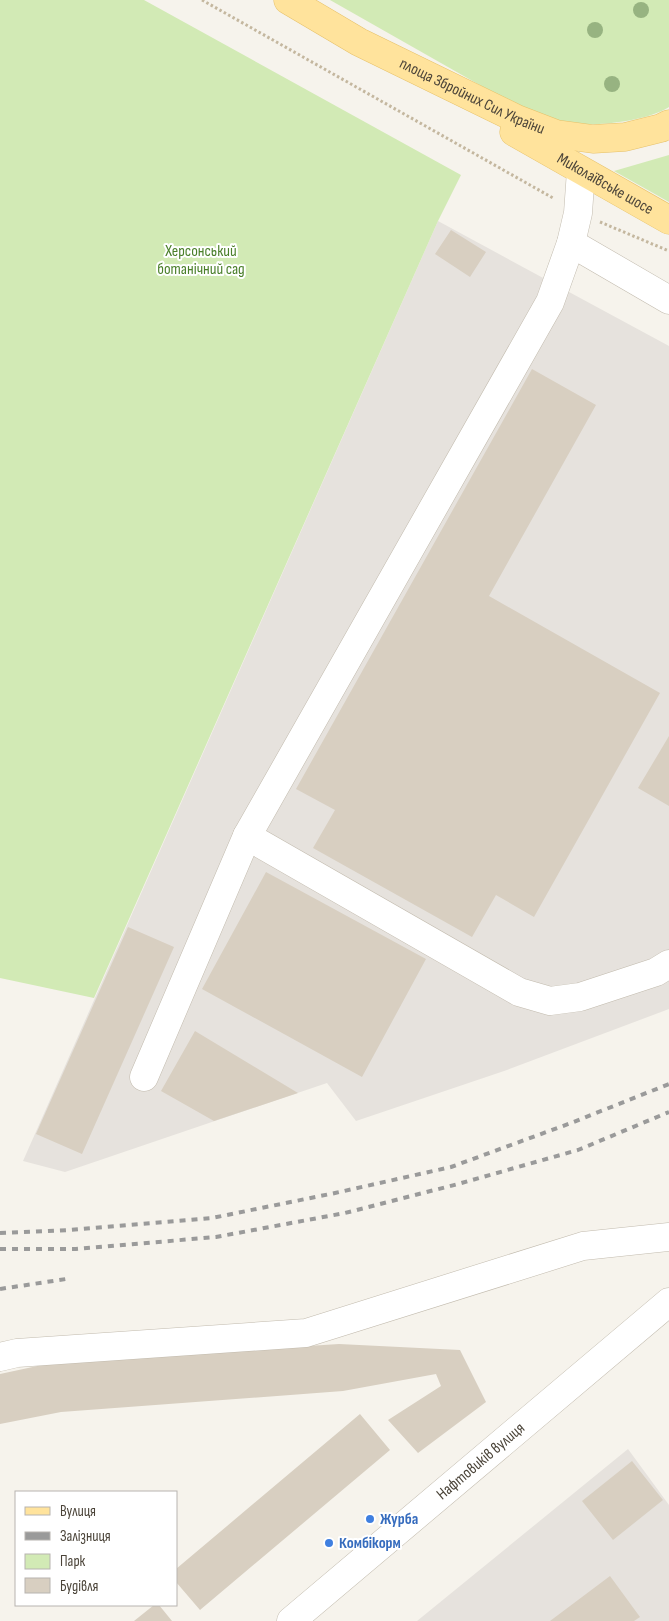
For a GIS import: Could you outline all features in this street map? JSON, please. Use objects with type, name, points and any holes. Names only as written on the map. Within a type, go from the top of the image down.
[{"type":"main road","name":"площа Збройних Сил України","points":[[288,0],[359,42],[517,118],[556,134],[593,139],[625,137],[661,128],[669,124]]},
{"type":"main road","name":"Миколаївське шосе","points":[[359,42],[669,220]]},
{"type":"street","points":[[144,1077],[247,836],[550,302],[571,243],[578,213],[581,171]]},
{"type":"street","points":[[571,243],[669,300]]},
{"type":"street","points":[[247,836],[519,992],[550,1001],[580,997],[656,972],[669,964]]},
{"type":"street","points":[[0,1357],[17,1353],[306,1333],[583,1246],[669,1237]]},
{"type":"street","name":"Нафтовиків вулиця","points":[[291,1621],[669,1302]]},
{"type":"path","points":[[202,0],[578,213],[669,251]]},
{"type":"shaded area","points":[[438,221],[669,346],[669,1009],[507,1070],[356,1121],[327,1083],[65,1172],[23,1161]]},
{"type":"shaded area","points":[[628,1449],[669,1505],[669,1621],[417,1621]]},
{"type":"green space","name":"Херсонський ботанічний сад","points":[[0,0],[144,0],[461,175],[438,221],[94,998],[0,978]]},
{"type":"green space","points":[[330,0],[669,0],[669,107],[649,116],[623,122],[574,124],[552,119],[515,105]]},
{"type":"green space","points":[[669,155],[669,202],[614,171]]},
{"type":"building","points":[[451,230],[486,252],[470,277],[435,254]]},
{"type":"building","points":[[532,369],[596,405],[489,596],[660,693],[534,917],[496,895],[472,937],[313,848],[335,810],[296,789]]},
{"type":"building","points":[[669,736],[669,806],[638,788]]},
{"type":"building","points":[[266,872],[426,959],[362,1077],[202,989]]},
{"type":"building","points":[[128,927],[174,947],[82,1154],[36,1134]]},
{"type":"building","points":[[195,1031],[298,1093],[214,1121],[161,1091]]},
{"type":"building","points":[[339,1344],[460,1350],[486,1402],[418,1453],[388,1420],[441,1386],[436,1374],[343,1391],[61,1412],[0,1424],[0,1374],[56,1362]]},
{"type":"building","points":[[360,1414],[390,1450],[200,1610],[178,1584],[178,1567]]},
{"type":"building","points":[[632,1461],[663,1500],[613,1540],[582,1501]]},
{"type":"building","points":[[610,1576],[640,1617],[634,1621],[550,1621]]},
{"type":"building","points":[[153,1606],[160,1606],[172,1621],[134,1621]]},
{"type":"railway","points":[[0,1233],[70,1230],[212,1218],[335,1193],[451,1167],[571,1123],[669,1084]]},
{"type":"railway","points":[[0,1249],[76,1249],[216,1237],[345,1213],[578,1150],[669,1112]]},
{"type":"railway","points":[[0,1289],[66,1279]]},
{"type":"place","name":"Журба","points":[[370,1519]]},
{"type":"place","name":"Комбікорм","points":[[329,1543]]}]
